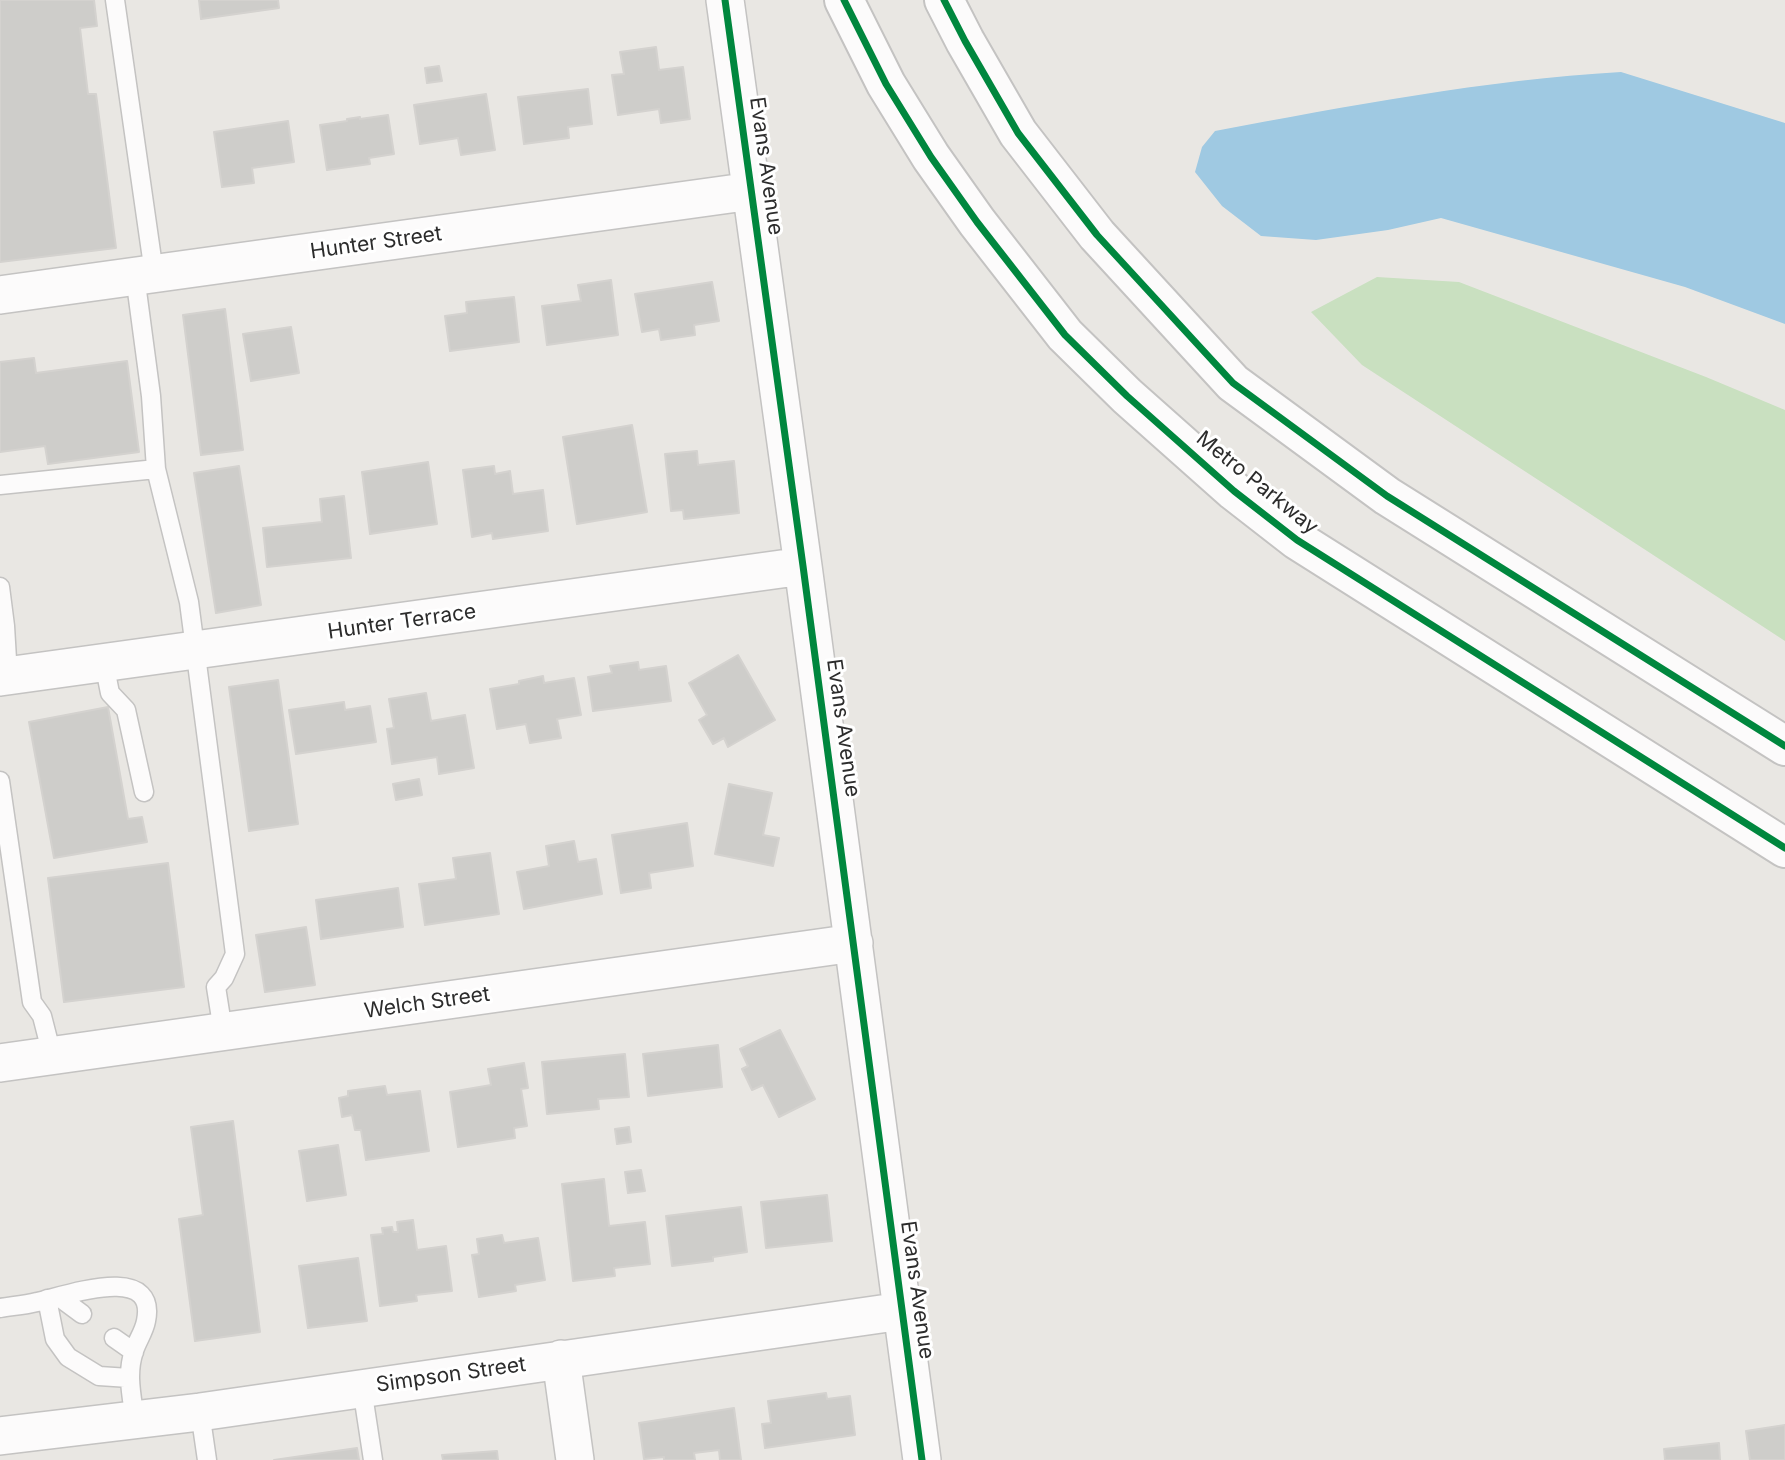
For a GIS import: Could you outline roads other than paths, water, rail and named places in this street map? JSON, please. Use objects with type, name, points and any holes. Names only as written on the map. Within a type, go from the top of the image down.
[{"type":"main road","name":"Metro Parkway","points":[[844,0],[886,84],[931,157],[969,211],[1065,335],[1127,396],[1234,491],[1297,540],[1785,848]]},
{"type":"main road","points":[[944,0],[1018,133],[1097,235],[1233,383],[1387,496],[1785,746]]},
{"type":"street","name":"Evans Avenue","points":[[725,0],[922,1460]]},
{"type":"street","name":"Hunter Street","points":[[0,295],[752,191]]},
{"type":"street","name":"Hunter Terrace","points":[[4,677],[803,566]]},
{"type":"street","name":"Welch Street","points":[[0,1062],[853,943]]},
{"type":"street","name":"Simpson Street","points":[[0,1436],[200,1412],[902,1311]]},
{"type":"street","points":[[561,1359],[575,1460]]},
{"type":"lane","points":[[115,0],[144,275],[156,469],[189,602],[235,954],[224,978],[216,987],[223,1031]]},
{"type":"lane","points":[[0,485],[156,469]]},
{"type":"lane","points":[[0,587],[5,626],[4,677]]},
{"type":"lane","points":[[104,663],[110,693],[127,710],[144,792]]},
{"type":"lane","points":[[0,781],[9,903],[32,1002],[42,1016],[52,1055]]},
{"type":"lane","points":[[0,1308],[100,1288],[121,1287],[136,1290],[147,1305],[146,1319],[134,1352],[129,1378],[135,1420]]},
{"type":"lane","points":[[53,1298],[82,1314]]},
{"type":"lane","points":[[53,1298],[55,1339],[68,1357],[99,1376],[129,1378]]},
{"type":"lane","points":[[114,1338],[134,1352]]},
{"type":"lane","points":[[362,1388],[373,1460]]},
{"type":"lane","points":[[200,1412],[207,1460]]},
{"type":"water","points":[[1621,72],[1785,123],[1785,324],[1685,287],[1441,218],[1388,230],[1316,240],[1261,236],[1222,206],[1195,172],[1202,147],[1215,131],[1366,103],[1468,88]]}]
